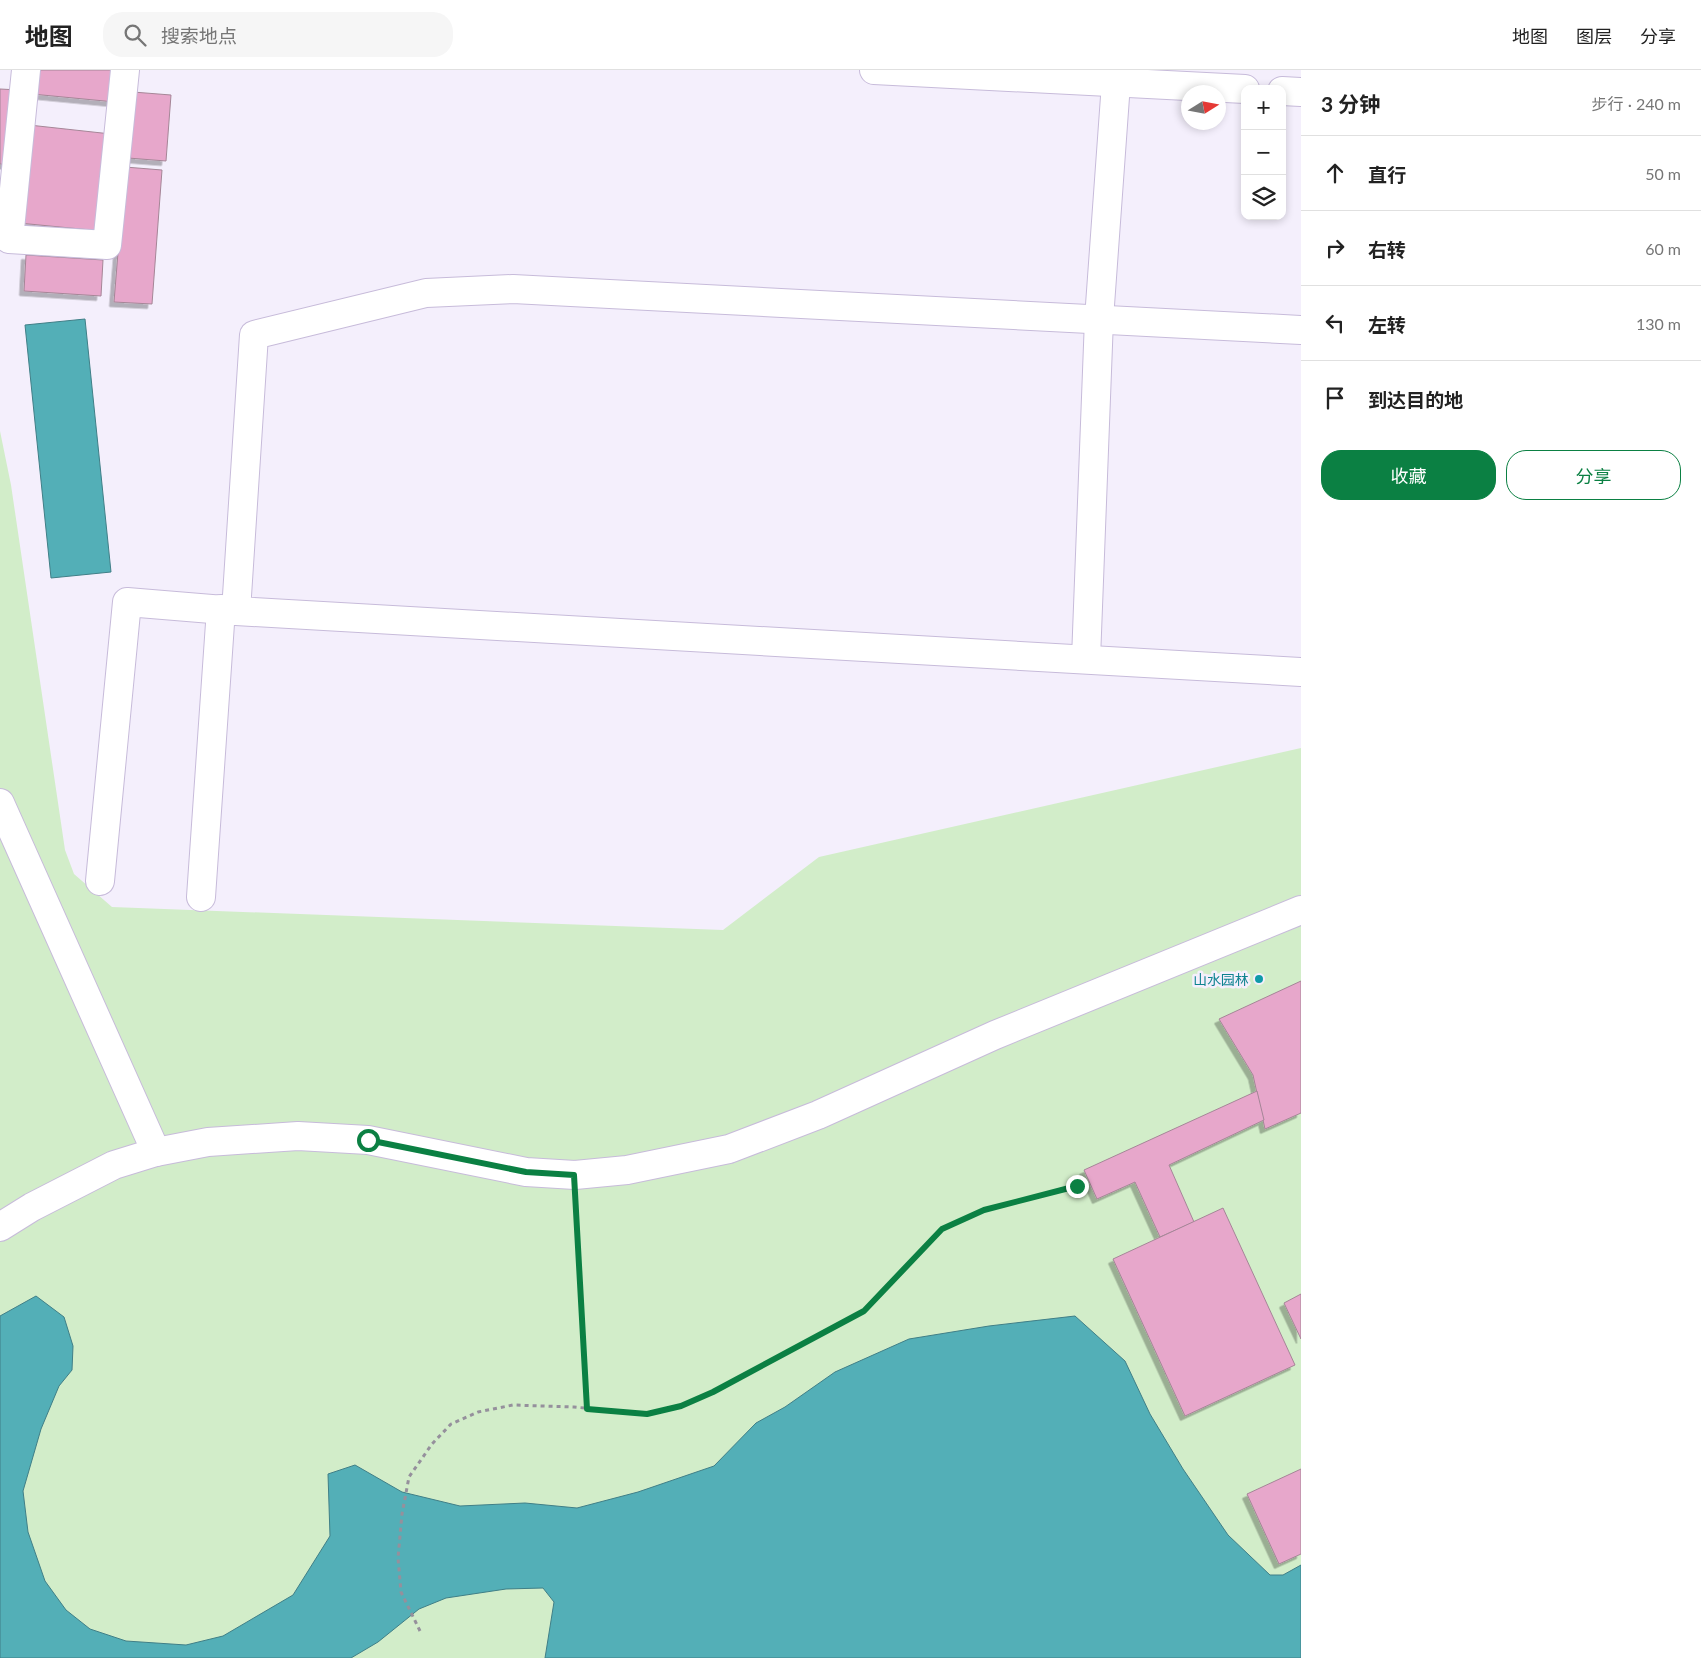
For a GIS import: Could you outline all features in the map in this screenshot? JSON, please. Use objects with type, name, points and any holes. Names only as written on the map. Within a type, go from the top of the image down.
[{"type":"lane","points":[[26,70],[9,239],[107,245],[125,70]]},
{"type":"lane","points":[[874,70],[1099,78],[1241,89]]},
{"type":"lane","points":[[1086,659],[1099,319],[1099,78]]},
{"type":"lane","points":[[1286,91],[1301,92]]},
{"type":"lane","points":[[201,897],[254,335],[426,293],[513,289],[1301,330]]},
{"type":"lane","points":[[100,881],[128,602],[229,610],[1301,672]]},
{"type":"lane","points":[[0,803],[156,1152]]},
{"type":"lane","points":[[0,1227],[32,1206],[114,1165],[156,1152],[208,1142],[298,1136],[368,1140],[526,1172],[574,1175],[627,1170],[729,1149],[818,1115],[995,1035],[1301,910]]},
{"type":"path","points":[[574,1175],[587,1409]]},
{"type":"path","points":[[420,1631],[401,1592],[398,1558],[402,1514],[409,1477],[432,1444],[451,1424],[478,1412],[513,1405],[647,1414],[681,1406],[713,1392],[864,1311],[942,1229],[984,1210],[1077,1186]]},
{"type":"green space","points":[[0,431],[11,485],[65,850],[74,874],[112,907],[723,930],[819,857],[1301,748],[1301,1658],[0,1658]]},
{"type":"water","points":[[85,319],[111,572],[51,578],[25,325]]},
{"type":"water","points":[[36,1296],[64,1317],[73,1346],[72,1370],[59,1386],[41,1429],[23,1491],[28,1532],[45,1581],[66,1610],[90,1629],[126,1641],[186,1645],[223,1636],[293,1595],[330,1536],[328,1474],[355,1465],[402,1492],[460,1506],[525,1503],[577,1508],[638,1492],[714,1466],[756,1423],[785,1407],[835,1372],[909,1339],[989,1326],[1075,1316],[1125,1361],[1150,1414],[1183,1469],[1228,1535],[1270,1575],[1283,1575],[1301,1565],[1301,1658],[545,1658],[554,1602],[543,1588],[506,1589],[446,1598],[419,1609],[378,1642],[351,1658],[0,1658],[0,1316]]},
{"type":"building","points":[[34,70],[118,70],[115,102],[32,94]]},
{"type":"building","points":[[0,89],[19,90],[13,165],[0,164]]},
{"type":"building","points":[[133,92],[171,95],[166,161],[128,158]]},
{"type":"building","points":[[29,125],[111,134],[101,231],[19,223]]},
{"type":"building","points":[[125,167],[162,170],[152,304],[114,302]]},
{"type":"building","points":[[26,255],[103,260],[101,296],[24,291]]},
{"type":"building","points":[[1301,981],[1301,1113],[1265,1129],[1253,1075],[1219,1019]]},
{"type":"building","points":[[1257,1091],[1264,1120],[1169,1165],[1194,1222],[1160,1237],[1135,1182],[1097,1199],[1084,1170]]},
{"type":"building","points":[[1223,1208],[1295,1365],[1185,1416],[1113,1259]]},
{"type":"building","points":[[1301,1294],[1301,1339],[1284,1303]]},
{"type":"building","points":[[1301,1469],[1301,1554],[1279,1564],[1247,1494]]},
{"type":"place","name":"山水园林","points":[[1259,979]]},
{"type":"route","points":[[368,1140],[526,1172],[574,1175],[587,1409],[647,1414],[681,1406],[713,1392],[864,1311],[942,1229],[984,1210],[1077,1186]]}]
